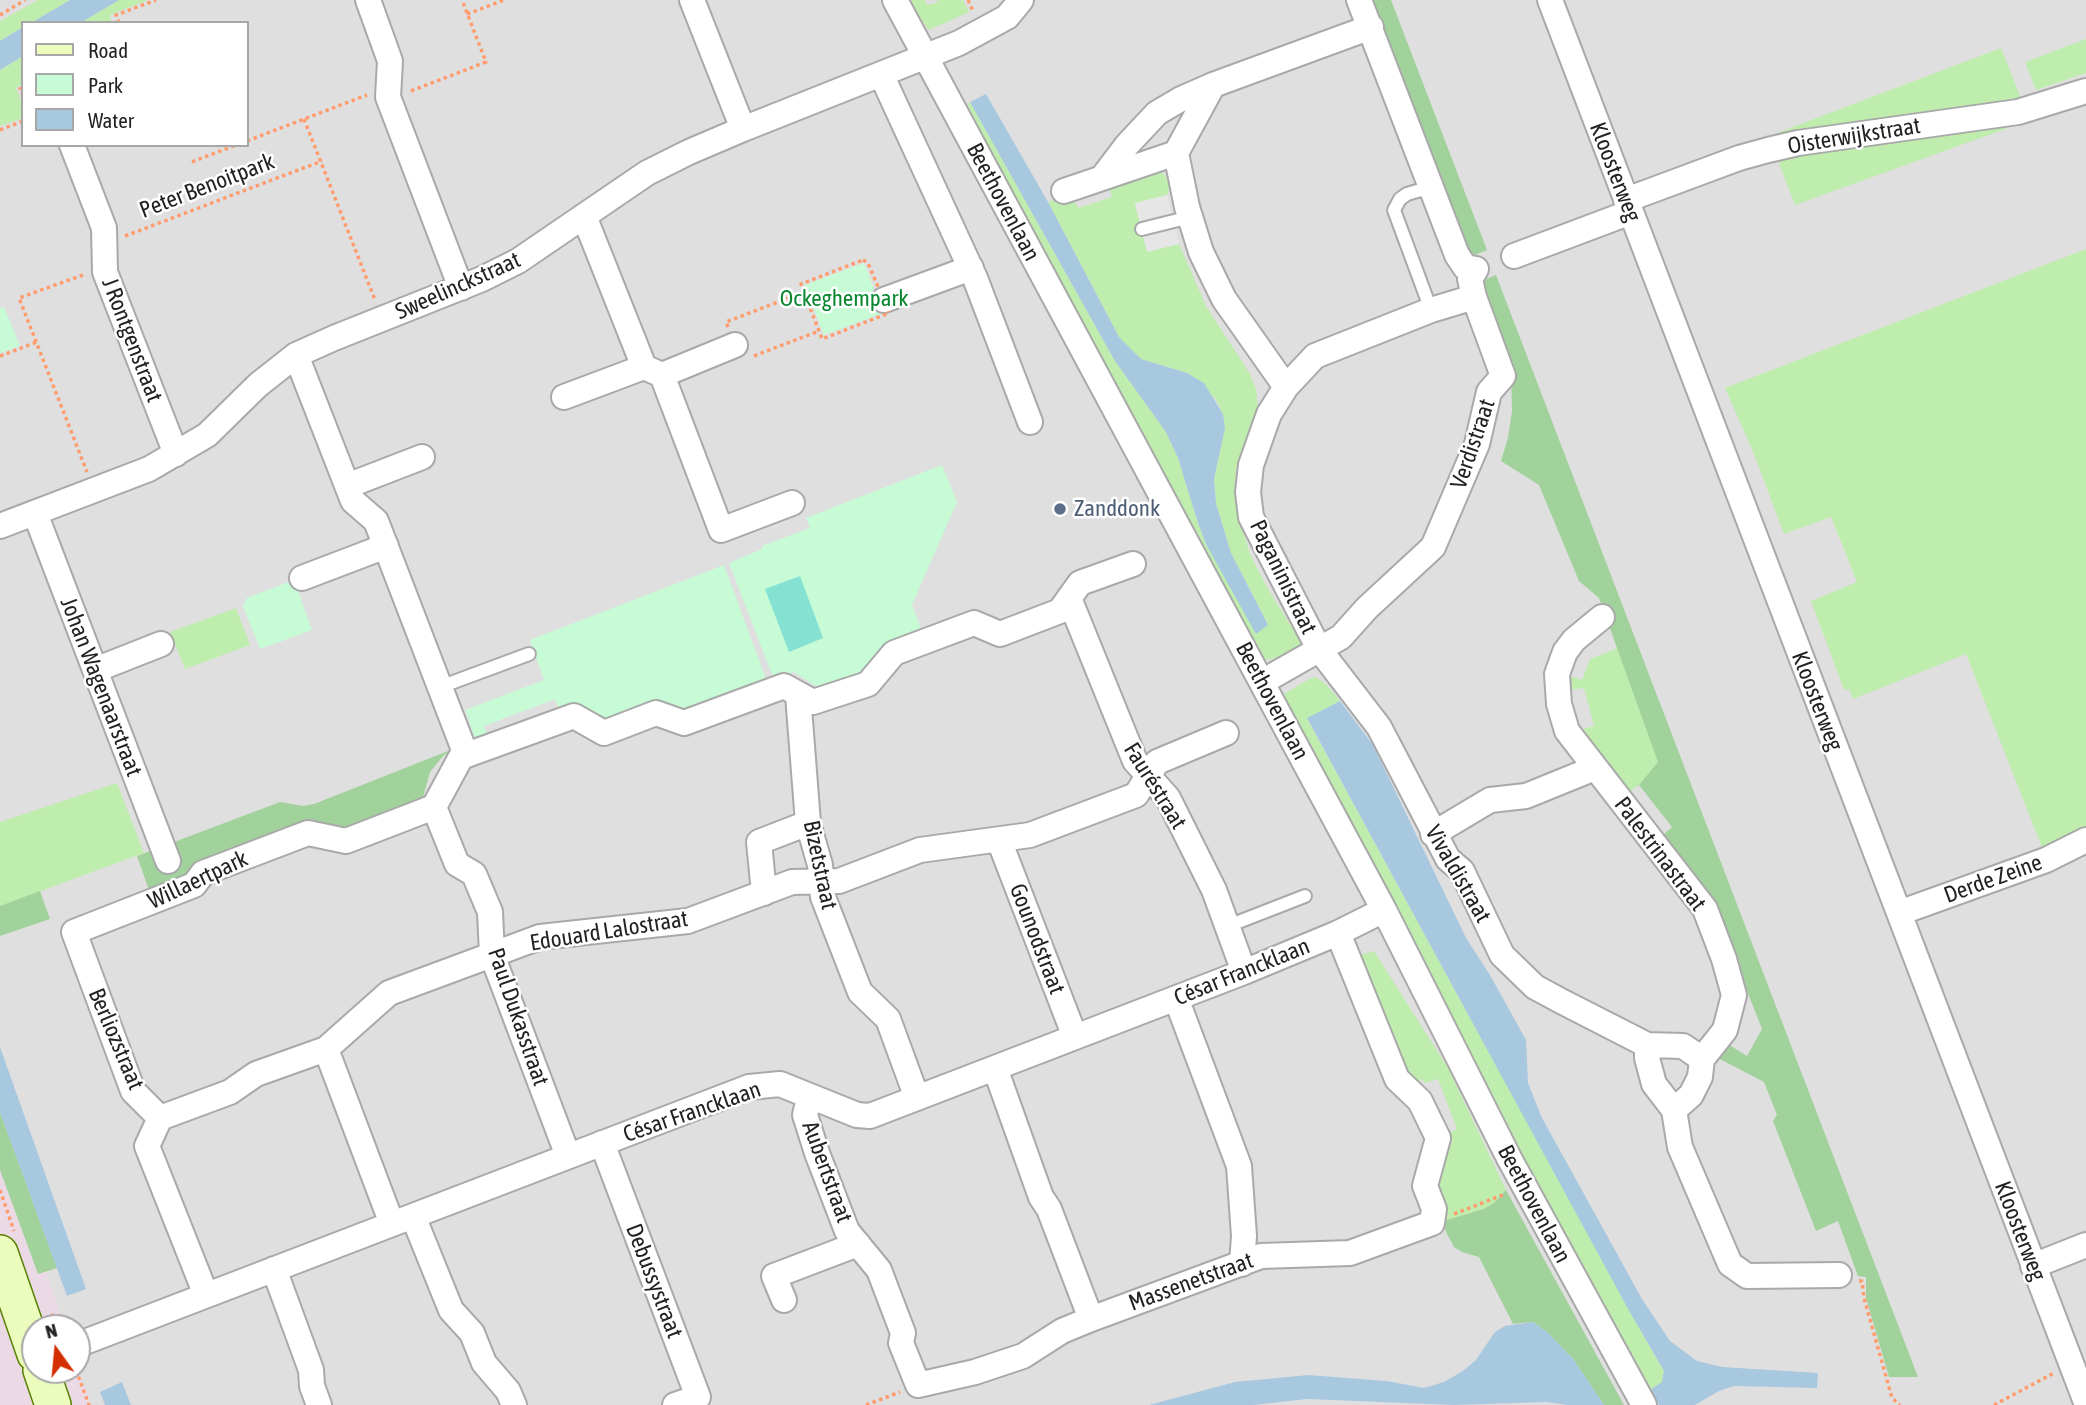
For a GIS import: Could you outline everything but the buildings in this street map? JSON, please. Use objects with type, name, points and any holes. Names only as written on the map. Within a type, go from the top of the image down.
[{"type":"street","points":[[368,0],[390,61],[389,93],[461,288]]},
{"type":"street","points":[[692,0],[743,129]]},
{"type":"street","name":"Beethovenlaan","points":[[895,0],[1384,910],[1525,1187],[1644,1405]]},
{"type":"street","points":[[925,56],[959,43],[1007,17],[1021,0]]},
{"type":"street","name":"Verdistraat","points":[[1262,682],[1341,637],[1367,608],[1433,547],[1477,444],[1489,392],[1503,376],[1470,279],[1483,267],[1465,267],[1457,256],[1359,0]]},
{"type":"street","name":"Kloosterweg","points":[[1550,0],[2086,1402]]},
{"type":"street","points":[[1102,178],[1127,145],[1157,113],[1181,99],[1371,27]]},
{"type":"street","name":"Sweelinckstraat","points":[[0,526],[149,469],[207,435],[258,385],[296,355],[461,288],[518,261],[647,173],[743,129],[925,56]]},
{"type":"street","points":[[881,74],[971,268],[1030,422]]},
{"type":"street","points":[[1213,85],[1176,153],[1191,217],[1201,252],[1224,299],[1286,387]]},
{"type":"street","name":"Oisterwijkstraat","points":[[1514,256],[1739,158],[1778,147],[2018,112],[2086,91]]},
{"type":"street","name":"J Rontgenstraat","points":[[73,147],[104,228],[104,255],[176,454]]},
{"type":"street","points":[[1064,191],[1176,153]]},
{"type":"street","points":[[584,216],[721,530],[792,503]]},
{"type":"street","points":[[884,300],[971,268]]},
{"type":"street","name":"Paganinistraat","points":[[1319,649],[1251,517],[1248,492],[1251,465],[1269,414],[1286,387],[1315,356],[1431,310],[1474,297]]},
{"type":"street","points":[[564,397],[735,345]]},
{"type":"street","points":[[296,355],[353,501],[376,521],[466,755]]},
{"type":"street","points":[[347,486],[422,457]]},
{"type":"street","name":"Johan Wagenaarstraat","points":[[35,513],[168,861]]},
{"type":"street","points":[[302,578],[386,546]]},
{"type":"street","points":[[435,807],[460,757],[574,716],[604,733],[656,713],[684,723],[783,686],[813,702],[868,684],[894,653],[974,623],[1000,635],[1060,611],[1080,583],[1133,564]]},
{"type":"street","name":"Fauréstraat","points":[[1069,598],[1135,761],[1147,778],[1168,798],[1214,890],[1244,972]]},
{"type":"street","name":"Palestrinastraat","points":[[1602,617],[1574,640],[1565,652],[1557,674],[1559,704],[1567,731],[1705,909],[1734,995],[1725,1030],[1702,1059]]},
{"type":"street","points":[[95,670],[161,644]]},
{"type":"street","name":"Vivaldistraat","points":[[1319,649],[1379,727],[1433,834],[1448,859],[1462,871],[1502,955],[1535,987],[1647,1045],[1683,1046],[1702,1059]]},
{"type":"street","name":"Bizetstraat","points":[[798,695],[808,823],[820,865],[823,897],[859,992],[888,1019],[917,1098]]},
{"type":"street","points":[[821,882],[839,881],[920,850],[1030,835],[1136,795],[1157,762],[1226,733]]},
{"type":"street","points":[[1433,834],[1490,800],[1525,796],[1595,768]]},
{"type":"street","name":"Willaertpark","points":[[74,932],[194,885],[203,873],[308,834],[346,841],[435,807]]},
{"type":"street","name":"Paul Dukasstraat","points":[[435,807],[457,864],[474,874],[490,912],[492,954],[568,1156]]},
{"type":"street","points":[[764,893],[758,842],[808,823]]},
{"type":"street","name":"Gounodstraat","points":[[999,840],[1075,1037]]},
{"type":"street","name":"Derde Zeine","points":[[1899,913],[2046,860],[2086,840]]},
{"type":"street","name":"Edouard Lalostraat","points":[[326,1049],[389,993],[540,937],[688,921],[792,882],[821,882]]},
{"type":"street","name":"César Francklaan","points":[[91,1340],[749,1087],[780,1084],[809,1098],[857,1115],[870,1116],[1244,972],[1338,933],[1384,910]]},
{"type":"street","name":"Berliozstraat","points":[[74,932],[133,1091],[160,1118]]},
{"type":"street","points":[[1338,933],[1396,1079],[1420,1101],[1438,1138],[1425,1186],[1434,1209],[1432,1223]]},
{"type":"street","points":[[1176,998],[1239,1166],[1244,1236],[1242,1264]]},
{"type":"street","points":[[1647,1045],[1647,1058],[1654,1084],[1674,1110],[1680,1147],[1730,1264],[1747,1276],[1839,1275]]},
{"type":"street","points":[[206,1295],[147,1146],[160,1118],[230,1092],[256,1074],[326,1049],[402,1220],[451,1310],[472,1333],[484,1363],[508,1391],[514,1405]]},
{"type":"street","points":[[1674,1110],[1691,1095],[1700,1077],[1702,1059]]},
{"type":"street","points":[[995,1068],[1041,1197],[1049,1209],[1091,1318]]},
{"type":"street","name":"Aubertstraat","points":[[809,1098],[805,1115],[817,1153],[847,1231],[879,1270],[903,1333],[901,1343],[918,1385]]},
{"type":"street","name":"Debussystraat","points":[[602,1143],[698,1396],[675,1405]]},
{"type":"street","name":"Massenetstraat","points":[[918,1385],[975,1372],[1023,1356],[1062,1331],[1091,1318],[1261,1256],[1350,1253],[1432,1223]]},
{"type":"street","name":"Aubertstraat","points":[[784,1300],[774,1276],[858,1244]]},
{"type":"street","points":[[2034,1266],[2086,1245]]},
{"type":"street","points":[[0,1252],[21,1314]]},
{"type":"street","points":[[274,1269],[311,1370],[312,1387],[319,1405]]},
{"type":"street","points":[[46,1384],[53,1405]]},
{"type":"lane","points":[[1431,187],[1407,194],[1400,199],[1394,210],[1431,310]]},
{"type":"lane","points":[[1142,229],[1191,217]]},
{"type":"lane","points":[[440,687],[529,653]]},
{"type":"lane","points":[[1227,926],[1306,896]]},
{"type":"path","points":[[0,15],[25,0]]},
{"type":"path","points":[[118,21],[116,15],[156,0]]},
{"type":"path","points":[[462,0],[467,14],[504,0]]},
{"type":"path","name":"Peter Benoitpark","points":[[248,141],[304,119],[486,62],[467,14]]},
{"type":"path","points":[[304,119],[383,319]]},
{"type":"path","points":[[0,130],[21,122]]},
{"type":"path","name":"Peter Benoitpark","points":[[192,162],[231,147]]},
{"type":"path","name":"Peter Benoitpark","points":[[37,342],[19,298],[104,255],[322,161]]},
{"type":"path","points":[[863,260],[868,263],[889,313],[822,339],[804,292],[802,284],[863,260]]},
{"type":"path","points":[[804,292],[726,322],[742,361],[819,331]]},
{"type":"path","points":[[0,356],[37,342],[94,490]]},
{"type":"path","points":[[1432,1223],[1525,1187]]},
{"type":"path","points":[[1839,1275],[1862,1281],[1864,1298],[1892,1398],[1900,1405]]},
{"type":"path","points":[[1994,1405],[2071,1365]]},
{"type":"path","points":[[81,1384],[89,1405]]},
{"type":"path","points":[[866,1405],[918,1385]]},
{"type":"shaded area","points":[[0,0],[2086,0],[2086,1405],[33,1405],[26,1384],[91,1384],[91,1314],[21,1314],[21,1369],[0,1305]]},
{"type":"shaded area","points":[[1167,195],[1179,244],[1147,252],[1135,203]]},
{"type":"shaded area","points":[[800,576],[823,638],[789,652],[765,589]]},
{"type":"shaded area","points":[[0,1133],[60,1314],[21,1314],[21,1384],[84,1384],[91,1405],[0,1405]]},
{"type":"green space","points":[[38,0],[70,0],[34,21],[21,21],[21,28],[0,41],[0,21]]},
{"type":"green space","points":[[119,0],[148,0],[110,15],[112,21],[83,21]]},
{"type":"green space","points":[[907,0],[924,0],[927,4],[933,4],[939,0],[963,0],[969,12],[929,30],[919,16],[916,18]]},
{"type":"green space","points":[[1373,0],[1391,0],[1487,250],[1475,255],[1463,246]]},
{"type":"green space","points":[[2086,39],[2086,73],[2036,90],[2025,62]]},
{"type":"green space","points":[[2001,48],[2022,101],[1779,137],[1777,133]]},
{"type":"green space","points":[[21,57],[21,85],[16,88],[21,100],[21,119],[0,126],[0,70]]},
{"type":"green space","points":[[970,102],[1115,361],[1166,432],[1178,458],[1207,546],[1268,624],[1231,553],[1216,504],[1214,479],[1225,428],[1223,414],[1215,398],[1187,373],[1141,359],[1119,337],[1048,202],[1071,194],[1078,208],[1112,197],[1108,182],[1159,169],[1171,183],[1167,195],[1135,204],[1147,251],[1179,244],[1206,306],[1250,374],[1256,389],[1258,406],[1255,421],[1236,469],[1235,493],[1239,519],[1250,554],[1304,647],[1302,653],[1256,662],[959,110]]},
{"type":"green space","points":[[2019,124],[1795,205],[1777,158]]},
{"type":"green space","points":[[2086,249],[2086,830],[2043,850],[1966,654],[1853,699],[1849,689],[1844,690],[1811,601],[1857,582],[1831,517],[1784,534],[1754,454],[1725,388]]},
{"type":"green space","name":"Ockeghempark","points":[[864,263],[883,313],[824,335],[805,285]]},
{"type":"green space","points":[[1496,275],[1918,1377],[1889,1377],[1866,1298],[1866,1277],[1858,1276],[1838,1221],[1816,1231],[1773,1121],[1777,1115],[1764,1082],[1718,1058],[1726,1043],[1747,1056],[1762,1029],[1742,978],[1661,837],[1672,827],[1639,785],[1658,762],[1599,598],[1579,581],[1539,485],[1501,461],[1512,411],[1511,372],[1477,283]]},
{"type":"green space","points":[[4,307],[20,346],[0,353],[0,308]]},
{"type":"green space","points":[[942,465],[957,502],[912,605],[923,634],[862,681],[828,694],[794,672],[774,680],[729,563],[762,549],[762,546],[810,528],[806,518]]},
{"type":"green space","points":[[724,565],[767,682],[682,714],[606,722],[560,712],[555,699],[484,726],[489,740],[477,744],[465,710],[544,680],[530,640]]},
{"type":"green space","points":[[294,580],[312,630],[260,649],[243,606],[247,598]]},
{"type":"green space","points":[[236,608],[250,645],[185,669],[170,632]]},
{"type":"green space","points":[[1618,648],[1658,762],[1639,785],[1627,793],[1578,735],[1583,729],[1594,726],[1584,688],[1569,690],[1563,674],[1582,680],[1590,659]]},
{"type":"green space","points":[[1316,677],[1327,685],[1340,701],[1307,719],[1664,1371],[1662,1382],[1650,1390],[1277,705],[1279,697]]},
{"type":"green space","points":[[453,749],[443,756],[430,772],[417,811],[192,870],[177,884],[150,893],[137,856],[280,802],[303,806],[314,804]]},
{"type":"green space","points":[[117,783],[144,853],[0,906],[0,822]]},
{"type":"green space","points":[[40,891],[50,919],[0,936],[0,906]]},
{"type":"green space","points":[[1374,951],[1448,1068],[1506,1190],[1484,1209],[1443,1221],[1432,1175],[1445,1136],[1457,1129],[1438,1079],[1425,1083],[1422,1079],[1419,1082],[1401,1068],[1357,956]]},
{"type":"green space","points":[[0,1112],[57,1268],[38,1274],[0,1170]]},
{"type":"green space","points":[[1506,1190],[1624,1405],[1604,1405],[1573,1359],[1547,1332],[1533,1322],[1513,1324],[1479,1257],[1454,1247],[1443,1221],[1484,1209]]},
{"type":"water","points":[[70,0],[119,0],[83,21],[34,21]]},
{"type":"water","points":[[21,28],[21,57],[0,70],[0,41]]},
{"type":"water","points":[[986,94],[1048,202],[1119,337],[1141,359],[1187,373],[1204,383],[1223,414],[1225,428],[1214,479],[1216,504],[1231,553],[1268,625],[1256,634],[1207,546],[1178,458],[1166,432],[1115,361],[970,102]]},
{"type":"water","points":[[1340,701],[1373,745],[1466,938],[1526,1040],[1528,1083],[1542,1118],[1642,1299],[1670,1341],[1697,1361],[1722,1367],[1818,1373],[1817,1388],[1734,1386],[1695,1405],[1659,1405],[1650,1390],[1662,1382],[1664,1371],[1307,718]]},
{"type":"water","points":[[0,1047],[86,1289],[67,1296],[0,1112]]},
{"type":"water","points":[[1533,1322],[1547,1332],[1573,1359],[1604,1405],[1547,1402],[1455,1405],[1307,1399],[1254,1405],[1149,1405],[1235,1382],[1308,1375],[1387,1381],[1424,1388],[1444,1382],[1463,1371],[1476,1360],[1495,1332],[1505,1326]]},
{"type":"water","points":[[122,1382],[131,1405],[105,1405],[100,1392]]},
{"type":"place","name":"Zanddonk","points":[[1060,509]]}]
